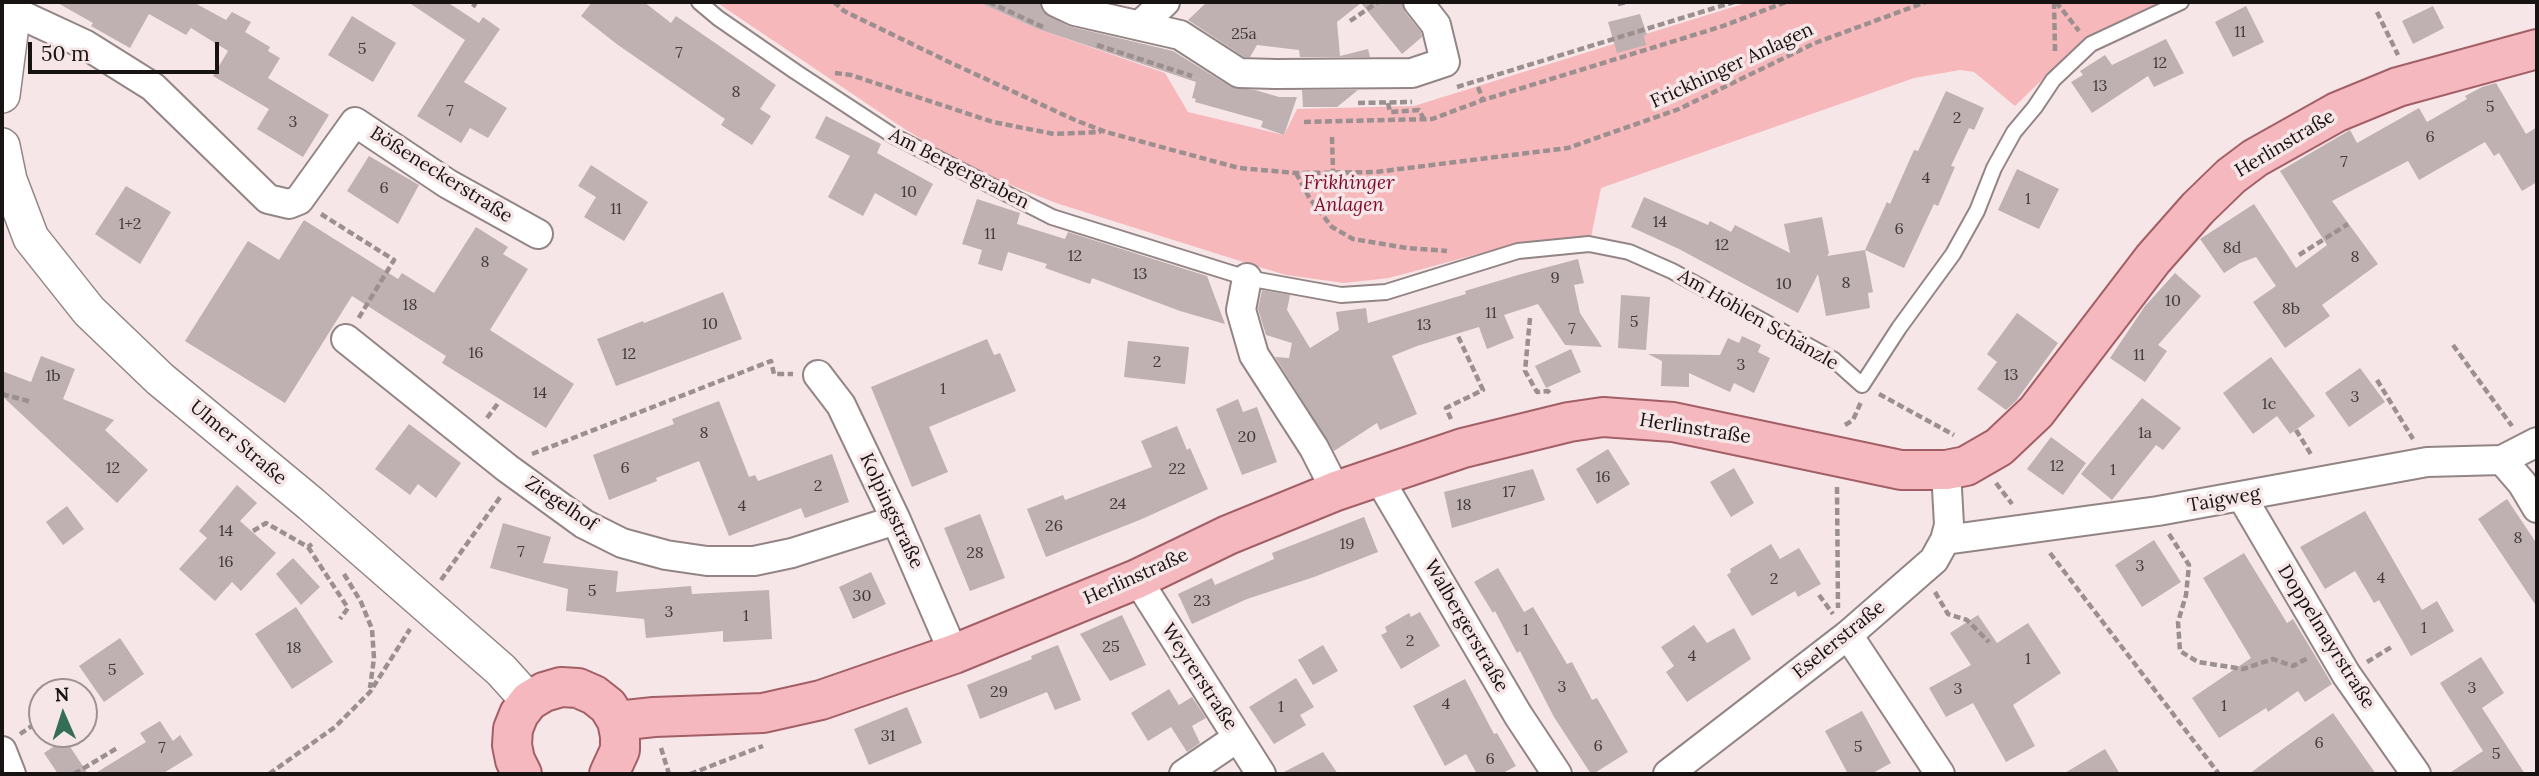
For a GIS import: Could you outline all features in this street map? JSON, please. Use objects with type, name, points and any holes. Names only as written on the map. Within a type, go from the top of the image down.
[{"type":"main road","name":"Herlinstraße","points":[[617,721],[763,713],[821,700],[954,653],[1137,579],[1228,535],[1336,491],[1463,447],[1569,422],[1603,417],[1673,422],[1836,444],[1901,470],[1963,465],[2013,436],[2036,412],[2153,259],[2198,208],[2231,176],[2255,158],[2337,112],[2412,83],[2537,49]]},
{"type":"main road","points":[[522,774],[515,761],[512,745],[513,729],[519,714],[529,701],[544,692],[561,687],[578,688],[594,695],[608,706],[617,721],[620,750],[609,774]]},
{"type":"street","points":[[1056,2],[1075,11],[1180,35],[1239,73],[1412,73],[1445,62],[1436,25],[1418,2]]},
{"type":"street","points":[[1140,25],[1165,2]]},
{"type":"street","points":[[3,79],[10,6],[86,45],[153,87],[268,199],[289,204],[299,200]]},
{"type":"street","name":"Bößeneckerstraße","points":[[299,200],[355,122],[448,184],[538,234]]},
{"type":"street","name":"Ulmer Straße","points":[[2,146],[9,180],[31,238],[89,311],[321,536],[426,603],[501,670],[529,701]]},
{"type":"street","points":[[1247,278],[1241,310],[1254,355],[1314,448],[1336,491]]},
{"type":"street","name":"Ziegelhof","points":[[346,340],[512,471],[584,524],[622,543],[666,555],[707,561],[754,561],[792,553],[897,520]]},
{"type":"street","name":"Kolpingstraße","points":[[818,375],[841,405],[897,520],[954,653]]},
{"type":"street","points":[[2522,449],[2522,483],[2537,508]]},
{"type":"street","name":"Taigweg","points":[[1945,540],[2158,511],[2427,462],[2522,449]]},
{"type":"street","name":"Eselerstraße","points":[[1675,773],[1852,632],[1934,560],[1945,540],[1963,465]]},
{"type":"street","name":"Walbergerstraße","points":[[1378,477],[1518,715],[1557,774]]},
{"type":"street","name":"Doppelmayrstraße","points":[[2242,497],[2346,674],[2416,774]]},
{"type":"street","name":"Weyrerstraße","points":[[1137,579],[1261,774]]},
{"type":"street","points":[[1852,632],[1940,774]]},
{"type":"street","points":[[1184,774],[1237,738]]},
{"type":"street","points":[[2,751],[11,774]]},
{"type":"lane","name":"Am Bergergraben","points":[[699,2],[796,72],[892,135],[1052,217],[1247,278]]},
{"type":"lane","points":[[1862,385],[1899,328],[1953,254],[1977,211],[1992,174],[2014,132],[2053,80],[2091,44],[2181,2]]},
{"type":"lane","name":"Am Hohlen Schänzle","points":[[1247,278],[1341,295],[1386,292],[1518,251],[1589,244],[1629,252],[1672,271],[1834,360],[1862,385]]},
{"type":"path","name":"Frickhinger Anlagen","points":[[834,2],[844,11],[949,62],[1106,132],[1239,168],[1296,173],[1376,172],[1567,148],[1679,109],[1815,43],[1926,2]]},
{"type":"path","points":[[989,2],[1052,31]]},
{"type":"path","points":[[1350,21],[1378,2]]},
{"type":"path","points":[[1618,4],[1626,2]]},
{"type":"path","points":[[1449,90],[1734,2]]},
{"type":"path","name":"Frickhinger Anlagen","points":[[1304,122],[1337,124],[1432,119],[1483,100],[1723,26],[1786,2]]},
{"type":"path","points":[[2055,2],[2070,23],[2091,44]]},
{"type":"path","points":[[2053,80],[2055,2]]},
{"type":"path","points":[[2377,12],[2412,83]]},
{"type":"path","points":[[1091,44],[1193,76]]},
{"type":"path","name":"Frickhinger Anlagen","points":[[796,72],[851,75],[993,122],[1054,134],[1106,132]]},
{"type":"path","points":[[1478,87],[1483,100]]},
{"type":"path","points":[[1351,103],[1412,102],[1424,98]]},
{"type":"path","points":[[1388,103],[1391,112],[1419,110],[1424,119]]},
{"type":"path","points":[[1332,137],[1333,172]]},
{"type":"path","points":[[1296,173],[1310,199],[1332,227],[1353,239],[1446,252],[1456,248]]},
{"type":"path","points":[[299,200],[394,260],[346,340]]},
{"type":"path","points":[[2299,255],[2347,223]]},
{"type":"path","points":[[1530,318],[1525,371],[1537,392],[1548,391],[1569,422]]},
{"type":"path","points":[[1457,334],[1483,390],[1446,408],[1463,447]]},
{"type":"path","points":[[2453,345],[2522,449]]},
{"type":"path","points":[[269,774],[335,727],[370,692],[512,471],[525,457],[771,361],[774,374],[818,375]]},
{"type":"path","points":[[2377,380],[2427,462]]},
{"type":"path","points":[[1852,632],[1838,608],[1836,444],[1860,408],[1862,385],[1966,442],[1963,465],[2032,529],[2219,774]]},
{"type":"path","points":[[2,394],[32,401]]},
{"type":"path","points":[[2158,511],[2174,544],[2189,565],[2186,595],[2178,622],[2180,651],[2198,663],[2244,669],[2273,659],[2293,666],[2329,646]]},
{"type":"path","points":[[253,531],[266,523],[321,536],[348,608],[340,619]]},
{"type":"path","points":[[341,569],[361,602],[372,629],[374,658],[370,692]]},
{"type":"path","points":[[1922,570],[1948,614],[1967,621],[1989,642]]},
{"type":"path","points":[[74,774],[119,747]]},
{"type":"green space","name":"Frikhinger Anlagen","points":[[716,2],[978,2],[1038,29],[1165,73],[1188,112],[1284,135],[1297,109],[1414,106],[1749,2],[2166,2],[2081,42],[2015,106],[1974,72],[1960,70],[1914,78],[1601,188],[1590,242],[1515,244],[1389,278],[1344,283],[1286,275],[1256,266],[1056,203],[973,170],[903,128]]},
{"type":"building","points":[[56,2],[193,2],[226,20],[232,12],[251,22],[245,32],[270,47],[268,51],[280,58],[268,78],[329,115],[303,157],[257,129],[269,109],[213,76],[228,51],[191,28],[186,35],[149,14],[130,48]]},
{"type":"building","points":[[408,2],[447,2],[479,23],[483,17],[500,29],[464,82],[507,108],[488,138],[470,128],[461,143],[417,116],[465,40]]},
{"type":"building","points":[[592,2],[644,2],[671,23],[676,16],[776,85],[760,109],[771,116],[752,145],[721,125],[725,119],[581,16]]},
{"type":"building","points":[[978,2],[1040,2],[1043,12],[1068,26],[1173,51],[1231,87],[1279,97],[1297,97],[1284,135],[1261,127],[1263,121],[1195,102],[1196,99],[1192,98],[1196,82],[1038,29]]},
{"type":"building","points":[[1207,2],[1402,2],[1405,12],[1422,37],[1402,54],[1361,3],[1337,22],[1340,56],[1368,49],[1370,57],[1300,57],[1299,50],[1257,45],[1250,57],[1244,57],[1188,20]]},
{"type":"building","points":[[2246,6],[2264,42],[2233,57],[2215,22]]},
{"type":"building","points":[[2433,6],[2444,28],[2413,44],[2402,21]]},
{"type":"building","points":[[1640,14],[1647,35],[1644,35],[1646,45],[1617,53],[1608,22]]},
{"type":"building","points":[[352,16],[396,43],[373,82],[328,55]]},
{"type":"building","points":[[2166,39],[2184,73],[2154,87],[2148,76],[2092,113],[2071,82],[2083,75],[2080,71],[2105,55],[2112,65]]},
{"type":"building","points":[[2496,83],[2526,134],[2537,127],[2537,182],[2522,191],[2499,153],[2494,156],[2485,142],[2419,180],[2408,161],[2332,201],[2378,264],[2322,305],[2330,316],[2285,348],[2253,302],[2276,286],[2256,257],[2224,273],[2200,239],[2254,204],[2296,268],[2327,245],[2280,171],[2350,130],[2357,143],[2419,108],[2427,122],[2467,99],[2465,96]]},
{"type":"building","points":[[1302,90],[1358,90],[1337,107],[1303,107]]},
{"type":"building","points":[[1946,91],[1984,108],[1974,130],[1969,128],[1951,166],[1955,167],[1938,206],[1934,204],[1904,268],[1865,250],[1887,202],[1890,204],[1914,150],[1918,151]]},
{"type":"building","points":[[826,116],[881,144],[877,153],[933,184],[916,216],[875,193],[863,216],[828,197],[850,156],[815,138]]},
{"type":"building","points":[[369,156],[419,185],[398,224],[347,191]]},
{"type":"building","points":[[591,165],[648,202],[624,241],[584,217],[596,197],[578,186]]},
{"type":"building","points":[[2017,169],[2059,189],[2039,229],[1998,210]]},
{"type":"building","points":[[126,186],[171,212],[140,264],[95,234]]},
{"type":"building","points":[[1644,197],[1708,225],[1710,221],[1731,232],[1735,225],[1790,253],[1784,224],[1822,217],[1829,253],[1827,256],[1865,250],[1873,292],[1868,293],[1870,308],[1826,316],[1818,274],[1798,313],[1679,249],[1631,227]]},
{"type":"building","points":[[977,199],[1020,213],[1017,224],[1065,239],[1068,232],[1207,276],[1225,324],[1180,311],[1092,278],[1090,284],[1045,268],[1047,264],[1008,252],[1002,271],[978,264],[982,250],[962,244]]},
{"type":"building","points":[[304,220],[398,279],[402,273],[434,293],[476,227],[508,247],[503,254],[528,269],[490,330],[574,384],[546,428],[442,363],[446,356],[352,296],[285,403],[185,341],[248,241],[279,260]]},
{"type":"building","points":[[1578,259],[1584,283],[1574,285],[1580,313],[1602,347],[1565,345],[1538,304],[1504,315],[1514,338],[1487,349],[1479,327],[1417,346],[1392,356],[1417,414],[1380,430],[1377,423],[1334,451],[1275,357],[1289,358],[1292,343],[1266,335],[1258,309],[1262,290],[1290,295],[1287,310],[1310,348],[1339,330],[1336,312],[1366,308],[1368,323],[1466,294],[1465,291]]},
{"type":"building","points":[[2175,273],[2201,296],[2158,345],[2167,351],[2145,382],[2110,358],[2145,306]]},
{"type":"building","points":[[723,292],[742,339],[616,386],[597,339]]},
{"type":"building","points":[[1621,295],[1650,297],[1646,350],[1618,348]]},
{"type":"building","points":[[2017,313],[2058,343],[2016,401],[2006,410],[1977,389],[1997,362],[1987,354]]},
{"type":"building","points":[[1742,336],[1761,345],[1758,352],[1770,358],[1754,393],[1734,383],[1730,392],[1689,373],[1689,387],[1661,386],[1662,361],[1648,354],[1720,355],[1728,338],[1739,343]]},
{"type":"building","points":[[987,339],[994,355],[1000,353],[1016,391],[929,427],[948,472],[912,487],[871,387]]},
{"type":"building","points":[[1128,341],[1189,347],[1185,384],[1124,377]]},
{"type":"building","points":[[1571,349],[1581,372],[1546,388],[1535,366]]},
{"type":"building","points":[[41,356],[75,369],[63,399],[114,420],[105,430],[148,470],[117,503],[2,396],[2,371],[31,382]]},
{"type":"building","points":[[2271,357],[2315,416],[2290,434],[2277,416],[2253,434],[2223,393]]},
{"type":"building","points":[[2360,368],[2385,402],[2349,427],[2325,393]]},
{"type":"building","points":[[2142,398],[2181,428],[2163,450],[2156,445],[2112,500],[2081,474]]},
{"type":"building","points":[[1238,399],[1243,412],[1257,407],[1277,462],[1242,475],[1216,409]]},
{"type":"building","points":[[719,401],[749,477],[755,475],[758,481],[832,454],[849,502],[805,518],[801,508],[729,536],[699,461],[609,500],[593,455],[674,424],[672,419]]},
{"type":"building","points":[[409,424],[461,463],[436,498],[418,484],[410,495],[375,469]]},
{"type":"building","points":[[1177,426],[1208,489],[1142,519],[1046,557],[1027,509],[1063,495],[1065,500],[1152,467],[1141,441]]},
{"type":"building","points":[[2051,437],[2086,463],[2063,495],[2027,469]]},
{"type":"building","points":[[1608,449],[1630,484],[1597,504],[1576,469]]},
{"type":"building","points":[[1734,468],[1754,503],[1731,517],[1710,482]]},
{"type":"building","points":[[1533,469],[1545,500],[1452,528],[1444,492]]},
{"type":"building","points":[[237,485],[257,503],[240,521],[276,553],[241,591],[232,582],[215,601],[179,569],[207,538],[199,531]]},
{"type":"building","points":[[2507,499],[2537,544],[2537,607],[2478,519]]},
{"type":"building","points":[[67,506],[84,529],[63,545],[46,522]]},
{"type":"building","points":[[2365,511],[2422,610],[2437,601],[2454,631],[2411,656],[2379,600],[2374,603],[2355,571],[2325,589],[2300,547]]},
{"type":"building","points":[[980,514],[1005,578],[970,591],[944,528]]},
{"type":"building","points":[[1364,517],[1378,552],[1247,599],[1192,624],[1178,594],[1212,578],[1215,585],[1274,559],[1272,553]]},
{"type":"building","points":[[503,523],[551,537],[543,563],[618,571],[616,592],[691,586],[692,594],[769,590],[772,639],[723,642],[723,631],[646,638],[644,619],[566,611],[568,589],[490,568]]},
{"type":"building","points":[[2154,540],[2181,582],[2142,607],[2115,565]]},
{"type":"building","points":[[1771,544],[1780,559],[1799,548],[1821,584],[1798,597],[1795,591],[1752,616],[1727,575],[1731,572],[1730,569]]},
{"type":"building","points":[[2244,553],[2287,623],[2293,619],[2332,684],[2305,702],[2298,691],[2268,712],[2266,708],[2219,738],[2192,698],[2251,658],[2203,578]]},
{"type":"building","points":[[293,558],[320,587],[301,605],[276,574]]},
{"type":"building","points":[[1498,568],[1524,612],[1533,607],[1567,664],[1572,662],[1592,700],[1597,698],[1628,752],[1593,774],[1554,717],[1520,651],[1517,653],[1495,611],[1493,613],[1474,582]]},
{"type":"building","points":[[871,572],[886,604],[853,619],[839,587]]},
{"type":"building","points":[[296,607],[333,662],[292,689],[255,634]]},
{"type":"building","points":[[1420,612],[1440,646],[1401,669],[1381,635],[1387,632],[1385,627],[1409,613],[1411,617]]},
{"type":"building","points":[[1122,615],[1146,665],[1110,681],[1080,634]]},
{"type":"building","points":[[1978,615],[1997,643],[2028,623],[2061,673],[2013,705],[2035,746],[2006,762],[1973,703],[1946,717],[1929,688],[1971,665],[1950,633]]},
{"type":"building","points":[[1694,625],[1707,643],[1734,628],[1751,659],[1687,702],[1666,672],[1674,666],[1661,647]]},
{"type":"building","points":[[120,638],[144,674],[104,702],[98,693],[98,678],[87,678],[79,666]]},
{"type":"building","points":[[1058,645],[1081,700],[1055,710],[1047,692],[980,719],[967,685],[1032,659],[1031,656]]},
{"type":"building","points":[[1323,645],[1338,671],[1313,685],[1298,660]]},
{"type":"building","points":[[2481,657],[2504,693],[2482,708],[2525,774],[2448,774],[2483,751],[2440,683]]},
{"type":"building","points":[[1296,678],[1314,707],[1300,715],[1306,725],[1274,744],[1249,707]]},
{"type":"building","points":[[1465,679],[1494,734],[1497,733],[1516,766],[1501,774],[1477,774],[1466,754],[1445,766],[1413,706]]},
{"type":"building","points":[[1169,689],[1179,705],[1192,697],[1206,718],[1192,726],[1200,743],[1187,752],[1171,727],[1148,741],[1131,713]]},
{"type":"building","points":[[907,707],[922,743],[869,765],[854,729]]},
{"type":"building","points":[[1862,711],[1891,763],[1871,774],[1848,774],[1825,731]]},
{"type":"building","points":[[2333,713],[2376,774],[2249,774],[2284,748]]},
{"type":"building","points":[[160,721],[173,741],[180,735],[193,755],[162,774],[94,774],[146,742],[140,733]]},
{"type":"building","points":[[52,748],[71,748],[88,774],[58,774],[44,753]]},
{"type":"building","points":[[2105,749],[2120,774],[2063,774]]},
{"type":"building","points":[[1323,752],[1338,774],[1280,774]]}]
